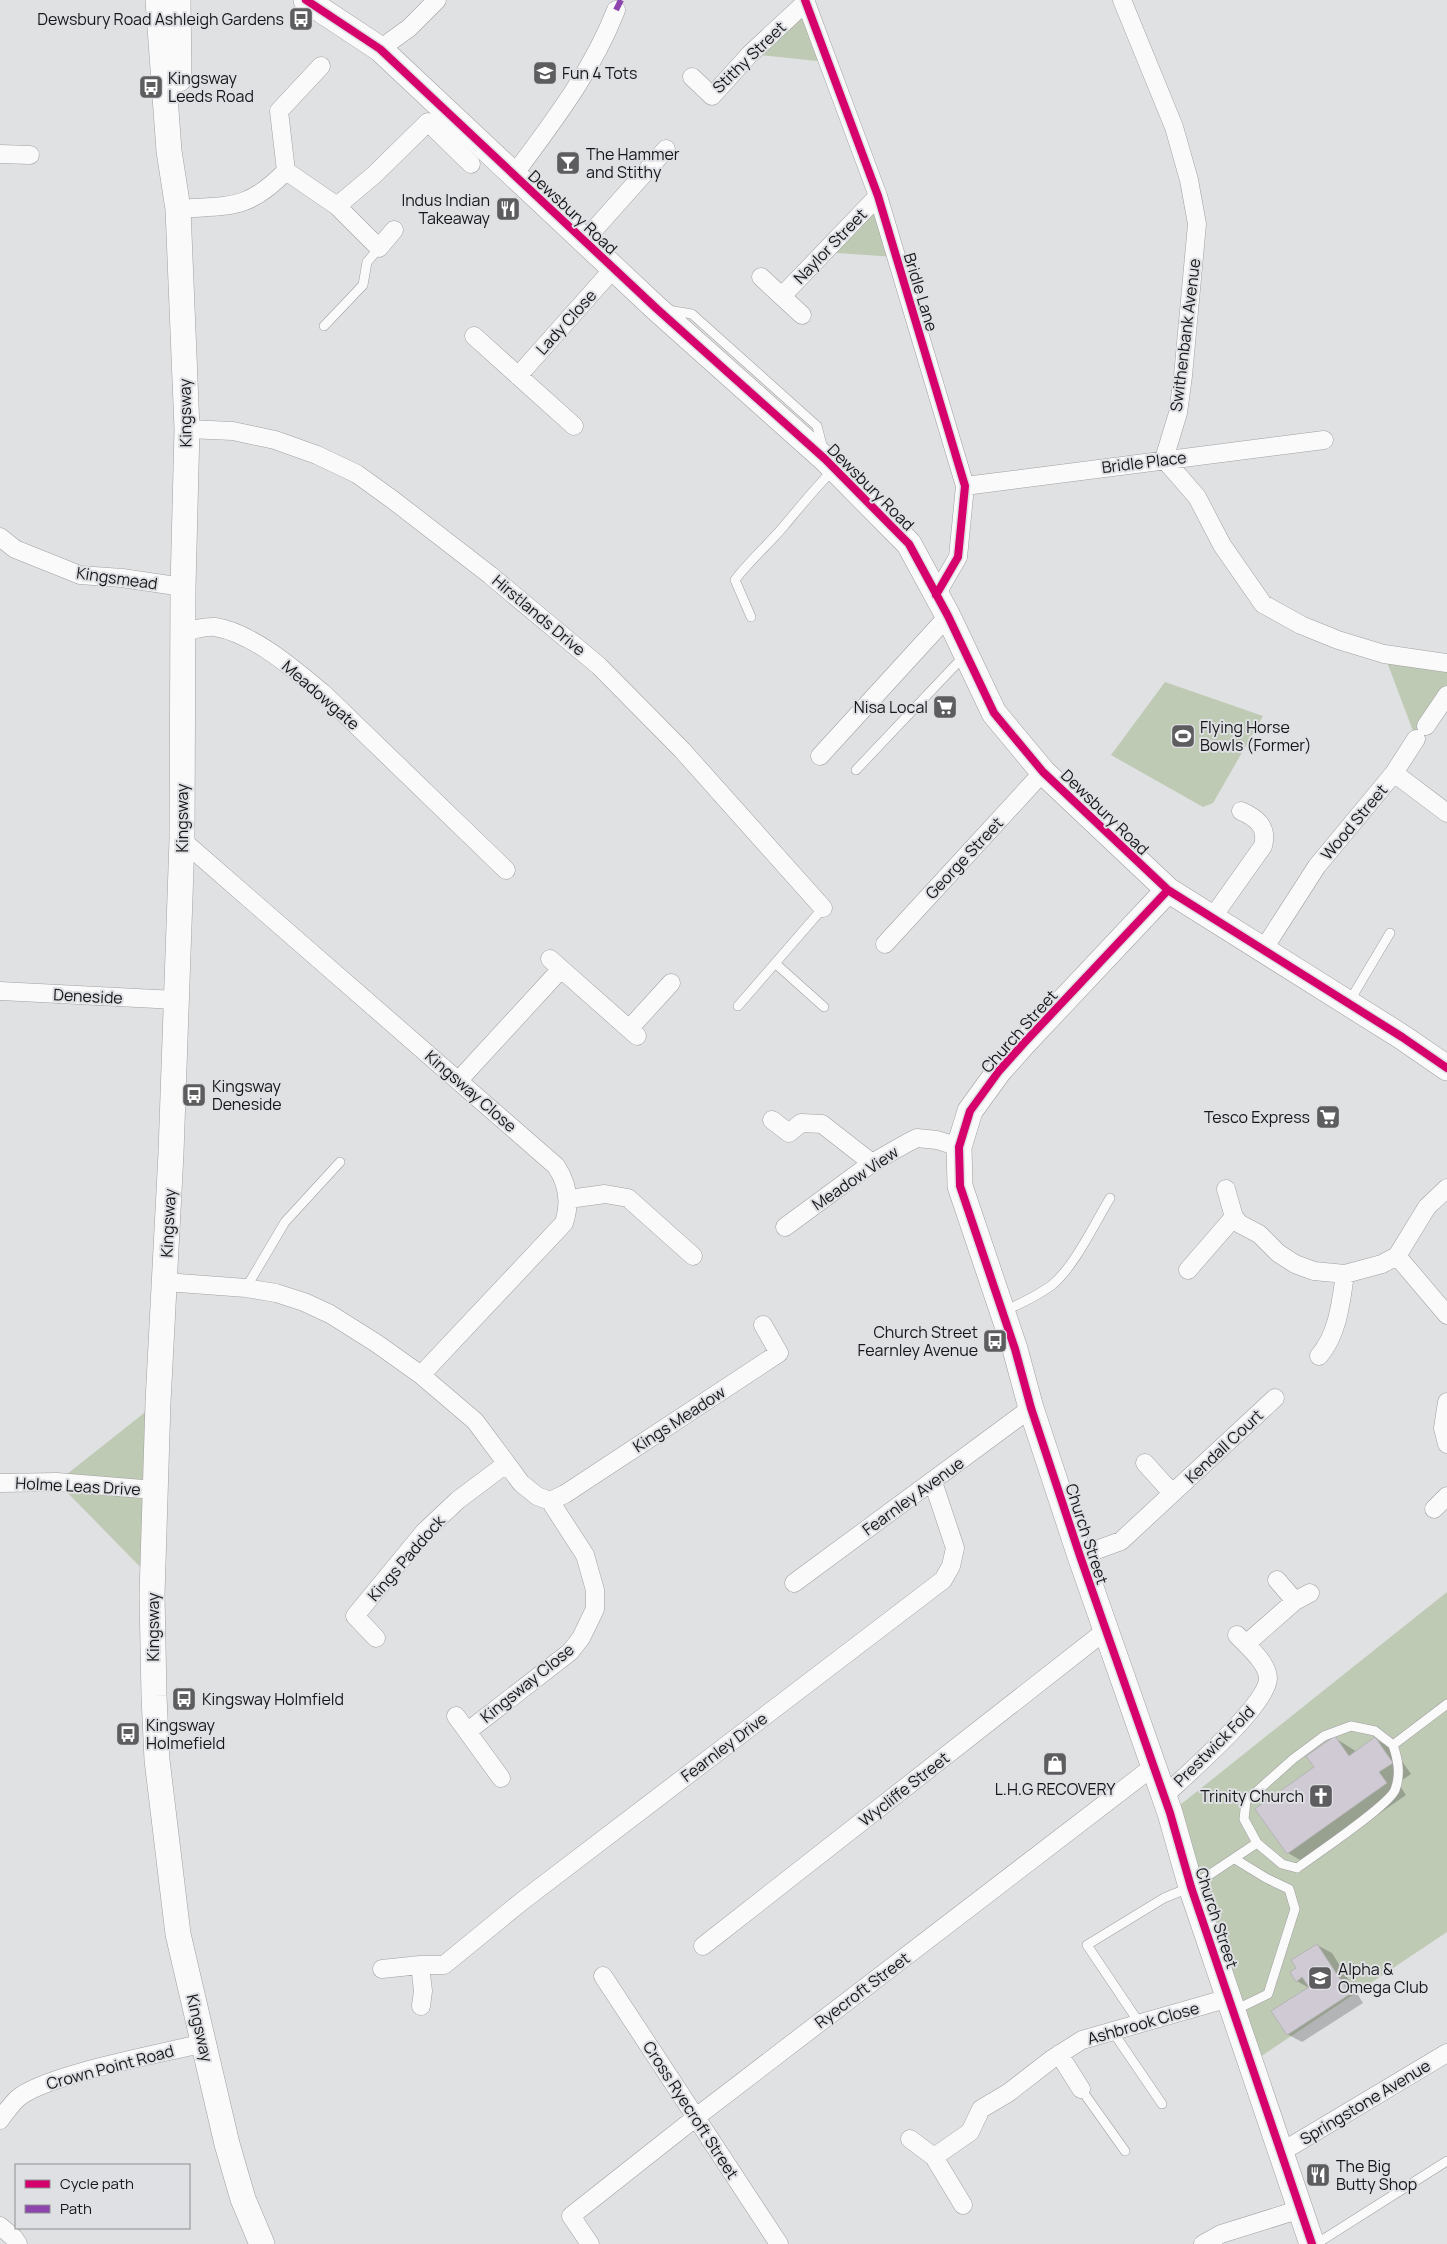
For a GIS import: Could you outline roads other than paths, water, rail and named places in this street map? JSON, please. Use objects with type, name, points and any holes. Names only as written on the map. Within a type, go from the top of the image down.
[{"type":"street","name":"Kingsway","points":[[158,0],[169,151],[177,199]]},
{"type":"street","name":"Kingsway","points":[[178,0],[180,153],[177,199],[187,429],[183,587],[182,840],[155,1490],[152,1613],[157,1760],[178,1934],[238,2181],[262,2244]]},
{"type":"street","name":"Dewsbury Road","points":[[306,0],[380,49],[584,242],[830,464],[908,544],[948,616],[994,713],[1043,772],[1168,890],[1447,1068]]},
{"type":"street","points":[[380,49],[410,28],[437,0]]},
{"type":"street","name":"Swithenbank Avenue","points":[[1122,0],[1174,126],[1189,180],[1197,224],[1178,413],[1164,459]]},
{"type":"street","name":"Stithy Street","points":[[692,78],[712,96],[750,54],[805,1]]},
{"type":"street","name":"Bridle Lane","points":[[805,1],[878,196],[965,486],[958,557],[936,595]]},
{"type":"street","points":[[513,176],[576,91],[603,43],[616,10]]},
{"type":"street","points":[[321,66],[279,112],[286,171],[337,206],[379,248],[394,230]]},
{"type":"street","points":[[337,206],[374,175],[428,122],[471,164]]},
{"type":"street","points":[[584,242],[666,148]]},
{"type":"street","points":[[0,154],[30,155]]},
{"type":"street","points":[[177,199],[242,204],[262,194],[286,171]]},
{"type":"street","name":"Naylor Street","points":[[782,296],[878,196]]},
{"type":"street","name":"Lady Close","points":[[518,376],[614,268]]},
{"type":"street","name":"Naylor Street","points":[[762,277],[802,314]]},
{"type":"street","points":[[474,336],[574,426]]},
{"type":"street","name":"Hirstlands Drive","points":[[187,429],[233,431],[275,440],[317,455],[356,474],[393,500],[490,575],[599,666],[682,750],[823,908]]},
{"type":"street","name":"Bridle Place","points":[[965,486],[1324,440]]},
{"type":"street","points":[[1164,459],[1197,497],[1222,545],[1263,604],[1301,625],[1338,640],[1384,654],[1447,663]]},
{"type":"street","name":"Kingsmead","points":[[0,537],[15,549],[80,575],[122,578],[183,587]]},
{"type":"street","points":[[820,756],[948,616]]},
{"type":"street","name":"Meadowgate","points":[[184,631],[214,627],[240,636],[268,651],[297,671],[324,694],[506,870]]},
{"type":"street","name":"Wood Street","points":[[1263,950],[1317,866],[1394,773],[1447,695]]},
{"type":"street","name":"George Street","points":[[885,944],[1043,772]]},
{"type":"street","points":[[1394,773],[1447,813]]},
{"type":"street","points":[[1212,918],[1264,846],[1265,835],[1261,825],[1252,816],[1241,811]]},
{"type":"street","name":"Kingsway Close","points":[[182,840],[459,1080],[556,1166],[563,1176],[569,1199],[564,1223],[555,1235],[421,1375]]},
{"type":"street","name":"Church Street","points":[[1168,890],[999,1071],[970,1111],[958,1147],[960,1186],[1015,1349],[1031,1408],[1105,1632],[1154,1766],[1192,1887],[1283,2151],[1312,2244]]},
{"type":"street","points":[[459,1080],[555,964],[633,1033],[671,983]]},
{"type":"street","name":"Deneside","points":[[0,991],[176,1000]]},
{"type":"street","points":[[772,1120],[789,1133],[801,1122],[822,1124],[872,1163]]},
{"type":"street","name":"Meadow View","points":[[785,1227],[872,1163],[917,1138],[937,1140],[958,1147]]},
{"type":"street","points":[[1226,1189],[1234,1217],[1240,1224],[1259,1234],[1278,1253],[1295,1264],[1314,1271],[1345,1274],[1382,1264],[1397,1256],[1427,1206],[1447,1188]]},
{"type":"street","points":[[569,1199],[605,1194],[628,1198],[693,1256]]},
{"type":"street","points":[[1188,1270],[1234,1217]]},
{"type":"street","points":[[1397,1256],[1447,1315]]},
{"type":"street","points":[[1319,1356],[1329,1345],[1345,1274]]},
{"type":"street","name":"Kingsway Close","points":[[165,1282],[246,1288],[276,1293],[330,1314],[421,1375],[475,1420],[521,1483],[537,1496],[550,1501],[585,1555],[596,1590],[595,1608],[581,1638],[570,1652],[468,1731]]},
{"type":"street","name":"Kings Meadow","points":[[550,1501],[565,1494],[779,1353],[763,1325]]},
{"type":"street","name":"Kendall Court","points":[[1080,1556],[1121,1541],[1276,1398]]},
{"type":"street","points":[[1447,1402],[1443,1428],[1447,1444]]},
{"type":"street","name":"Fearnley Avenue","points":[[794,1583],[1031,1408]]},
{"type":"street","name":"Kendall Court","points":[[1145,1463],[1172,1493]]},
{"type":"street","name":"Kings Paddock","points":[[376,1638],[355,1616],[424,1532],[458,1500],[506,1464]]},
{"type":"street","name":"Holme Leas Drive","points":[[0,1484],[57,1482],[155,1490]]},
{"type":"street","name":"Fearnley Drive","points":[[382,1969],[420,1965],[444,1965],[520,1902],[943,1580],[951,1566],[955,1548],[933,1482]]},
{"type":"street","points":[[1434,1509],[1447,1496]]},
{"type":"street","name":"Prestwick Fold","points":[[1164,1796],[1252,1710],[1265,1692],[1268,1679],[1265,1668],[1241,1640],[1302,1597],[1278,1580]]},
{"type":"street","name":"Wycliffe Street","points":[[703,1946],[1105,1632]]},
{"type":"street","points":[[456,1716],[501,1778]]},
{"type":"street","name":"Ryecroft Street","points":[[590,2244],[572,2216],[695,2118],[1154,1766]]},
{"type":"street","points":[[420,1965],[423,1991],[421,2006]]},
{"type":"street","name":"Cross Ryecroft Street","points":[[603,1976],[778,2244]]},
{"type":"street","name":"Ashbrook Close","points":[[934,2157],[970,2132],[981,2110],[1008,2093],[1059,2054],[1082,2040],[1140,2024],[1232,2004]]},
{"type":"street","name":"Crown Point Road","points":[[0,2120],[18,2098],[36,2087],[62,2078],[204,2043]]},
{"type":"street","name":"Springstone Avenue","points":[[1283,2151],[1447,2053]]},
{"type":"street","points":[[1059,2054],[1081,2089]]},
{"type":"street","points":[[910,2139],[934,2157],[963,2205]]},
{"type":"street","points":[[1203,2244],[1237,2228],[1301,2210]]},
{"type":"street","points":[[0,2226],[18,2244]]},
{"type":"lane","points":[[324,326],[363,284],[367,262],[379,248]]},
{"type":"lane","points":[[751,617],[735,580],[783,527],[830,464]]},
{"type":"lane","points":[[856,770],[965,655]]},
{"type":"lane","points":[[738,1006],[823,908]]},
{"type":"lane","points":[[1347,1004],[1390,933]]},
{"type":"lane","points":[[776,964],[824,1008]]},
{"type":"lane","points":[[246,1288],[285,1222],[340,1162]]},
{"type":"lane","points":[[1001,1312],[1029,1299],[1053,1284],[1075,1256],[1110,1198]]},
{"type":"lane","points":[[1393,1745],[1447,1704]]},
{"type":"lane","points":[[1351,1726],[1375,1731],[1393,1745],[1399,1764],[1394,1792],[1353,1828],[1297,1868],[1282,1864],[1257,1843],[1244,1819],[1246,1801],[1293,1759],[1324,1736],[1351,1726]]},
{"type":"lane","points":[[1140,2024],[1087,1945],[1164,1898],[1192,1887],[1257,1843]]},
{"type":"lane","points":[[1232,2004],[1268,1994],[1294,1909],[1289,1888],[1235,1859]]},
{"type":"lane","points":[[1113,2032],[1162,2104]]},
{"type":"lane","points":[[1081,2089],[1125,2151]]},
{"type":"lane","points":[[1316,2244],[1447,2161]]},
{"type":"place","name":"Dewsbury Road Ashleigh Gardens","points":[[301,19]]},
{"type":"place","name":"Fun 4 Tots","points":[[545,73]]},
{"type":"place","name":"Kingsway Leeds Road","points":[[151,87]]},
{"type":"place","name":"The Hammer and Stithy","points":[[568,163]]},
{"type":"place","name":"Indus Indian Takeaway","points":[[508,209]]},
{"type":"place","name":"Nisa Local","points":[[945,707]]},
{"type":"place","name":"Flying Horse Bowls (Former)","points":[[1183,736]]},
{"type":"place","name":"Kingsway Deneside","points":[[194,1095]]},
{"type":"place","name":"Tesco Express","points":[[1328,1117]]},
{"type":"place","name":"Church Street Fearnley Avenue","points":[[995,1341]]},
{"type":"place","name":"Kingsway Holmfield","points":[[184,1699]]},
{"type":"place","name":"Kingsway Holmefield","points":[[128,1734]]},
{"type":"place","name":"L.H.G RECOVERY","points":[[1055,1764]]},
{"type":"place","name":"Trinity Church","points":[[1321,1796]]},
{"type":"place","name":"Alpha & Omega Club","points":[[1320,1978]]},
{"type":"place","name":"The Big Butty Shop","points":[[1318,2175]]}]
